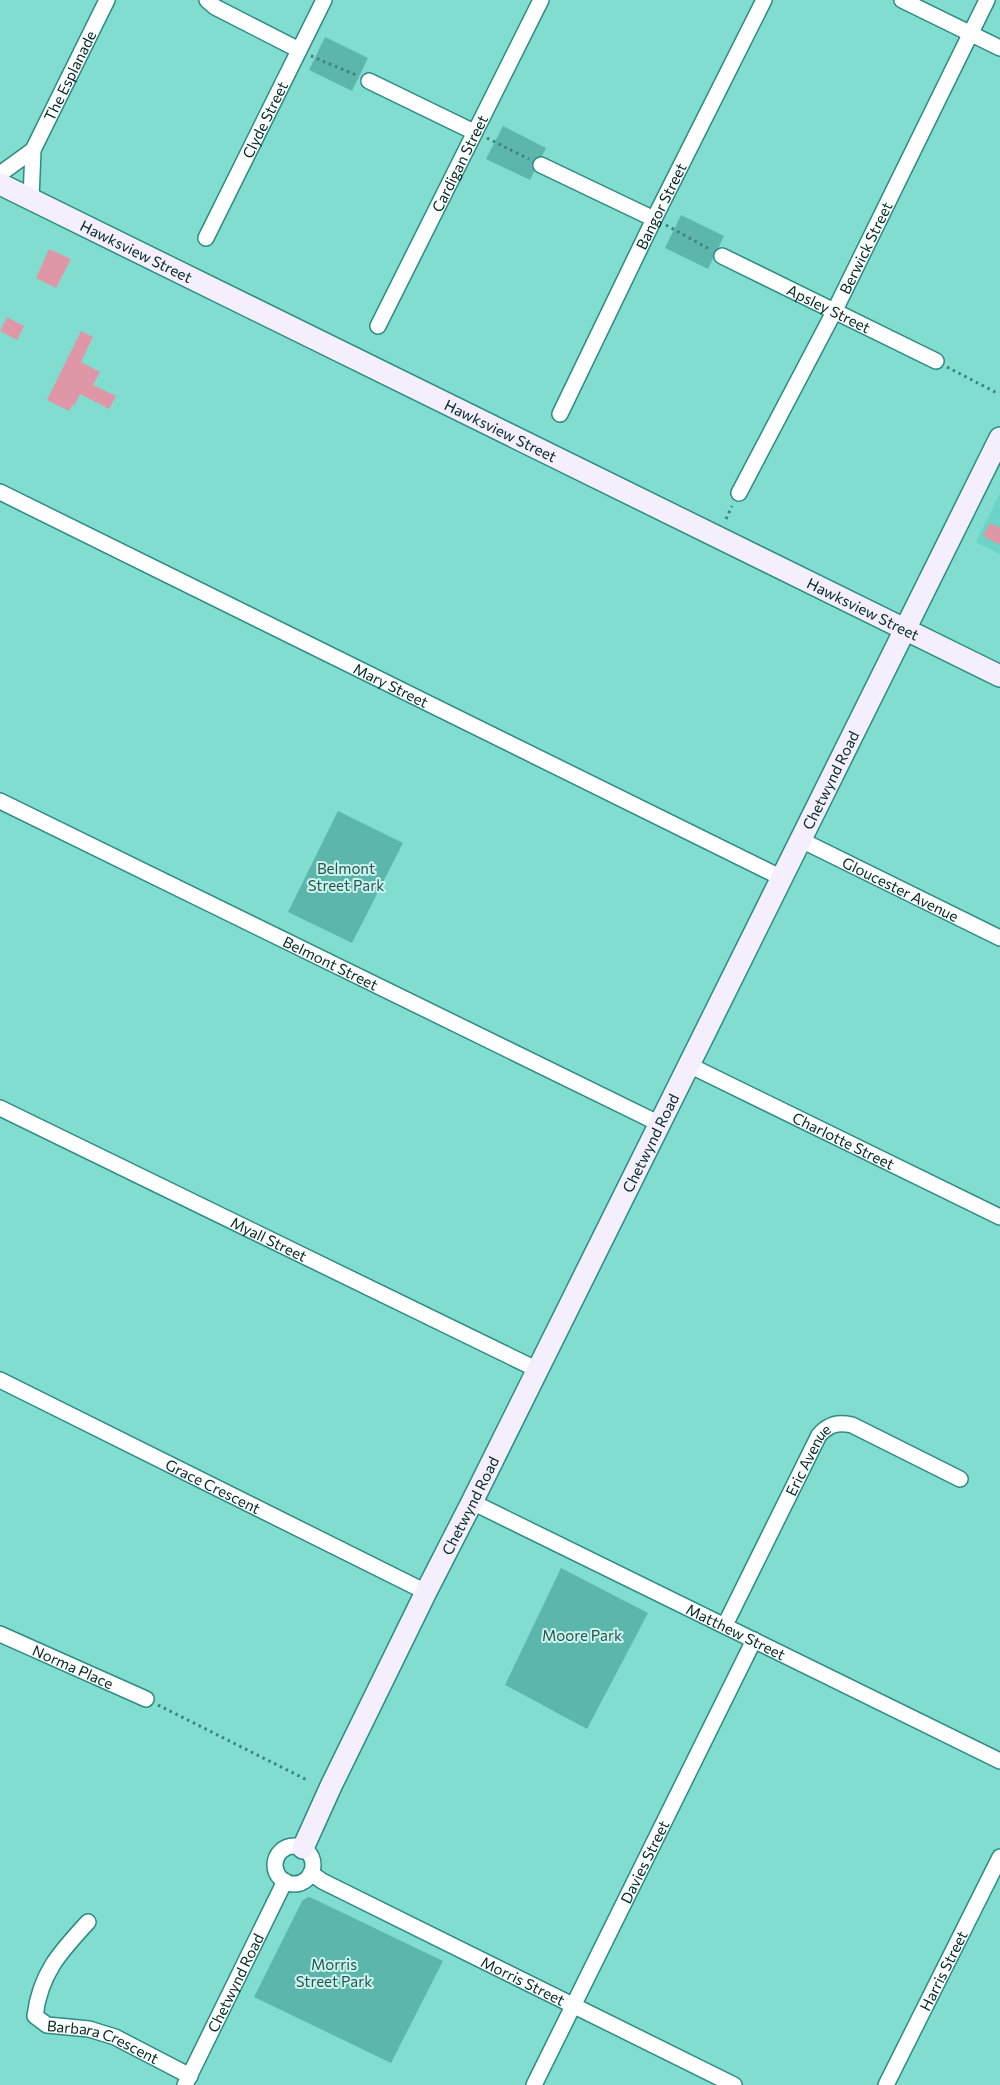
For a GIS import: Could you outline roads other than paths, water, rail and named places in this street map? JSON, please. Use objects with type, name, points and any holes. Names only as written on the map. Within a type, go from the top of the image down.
[{"type":"street","name":"The Esplanade","points":[[31,199],[33,150],[106,0]]},
{"type":"street","points":[[206,0],[215,7],[299,50]]},
{"type":"street","name":"Clyde Street","points":[[206,238],[324,0]]},
{"type":"street","name":"Cardigan Street","points":[[378,326],[541,0]]},
{"type":"street","name":"Bangor Street","points":[[560,414],[654,219],[764,0]]},
{"type":"street","points":[[902,0],[1000,48]]},
{"type":"street","name":"Berwick Street","points":[[739,493],[834,312],[987,0]]},
{"type":"street","points":[[368,81],[474,132]]},
{"type":"street","name":"The Esplanade","points":[[0,174],[33,150]]},
{"type":"street","points":[[540,165],[654,219]]},
{"type":"street","name":"Hawksview Street","points":[[0,184],[1000,676]]},
{"type":"street","name":"Apsley Street","points":[[722,256],[936,361]]},
{"type":"street","name":"Chetwynd Road","points":[[303,1848],[330,1786],[1000,438]]},
{"type":"street","name":"Mary Street","points":[[0,492],[782,878]]},
{"type":"street","name":"Belmont Street","points":[[0,801],[660,1124]]},
{"type":"street","name":"Gloucester Avenue","points":[[801,840],[1000,938]]},
{"type":"street","name":"Charlotte Street","points":[[689,1065],[1000,1217]]},
{"type":"street","name":"Myall Street","points":[[0,1108],[538,1370]]},
{"type":"street","name":"Grace Crescent","points":[[0,1380],[426,1592]]},
{"type":"street","name":"Eric Avenue","points":[[725,1625],[819,1435],[827,1427],[838,1423],[852,1426],[960,1479]]},
{"type":"street","name":"Matthew Street","points":[[472,1502],[1000,1760]]},
{"type":"street","name":"Norma Place","points":[[0,1634],[146,1699]]},
{"type":"street","name":"Davies Street","points":[[534,2085],[754,1640]]},
{"type":"street","points":[[290,1846],[303,1848],[312,1856],[313,1868],[311,1874],[303,1882],[291,1884],[285,1882],[280,1878],[275,1865],[279,1853],[290,1846]]},
{"type":"street","name":"Harris Street","points":[[886,2085],[1000,1857]]},
{"type":"street","name":"Morris Street","points":[[311,1874],[734,2085]]},
{"type":"street","name":"Chetwynd Road","points":[[188,2080],[285,1882]]},
{"type":"street","name":"Barbara Crescent","points":[[88,1922],[60,1952],[47,1975],[38,1995],[35,2016],[47,2025],[89,2029],[115,2036],[188,2080]]},
{"type":"park label","name":"Belmont Street Park","points":[[346,876]]},
{"type":"park label","name":"Moore Park","points":[[582,1635]]},
{"type":"park label","name":"Morris Street Park","points":[[334,1972]]}]
